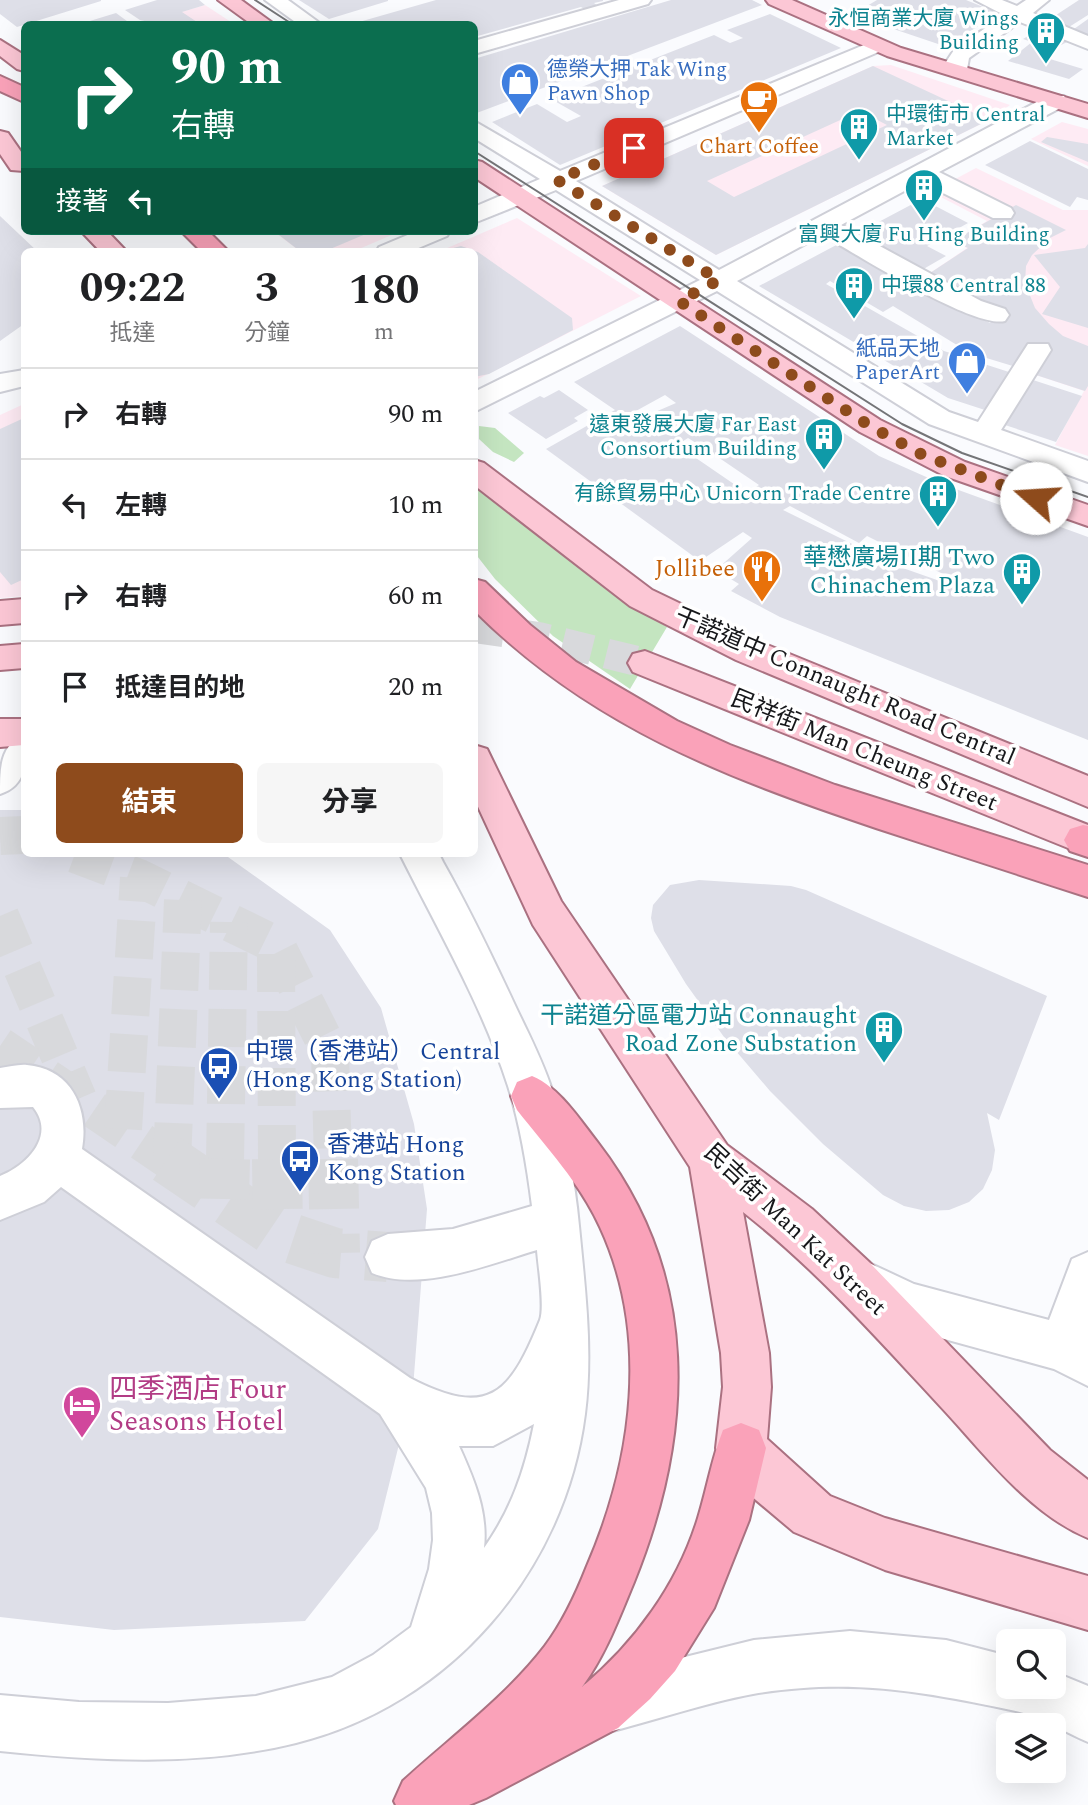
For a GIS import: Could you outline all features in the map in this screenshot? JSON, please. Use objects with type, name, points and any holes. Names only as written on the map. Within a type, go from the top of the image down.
[{"type":"highway","points":[[0,82],[21,94]]},
{"type":"highway","points":[[198,235],[212,248]]},
{"type":"highway","points":[[478,594],[527,643],[586,688],[694,747],[827,797],[1088,881]]},
{"type":"highway","points":[[419,1803],[559,1671],[589,1622],[622,1550],[648,1469],[656,1382],[651,1331],[632,1249],[609,1197],[532,1096]]},
{"type":"highway","points":[[419,1803],[602,1706],[647,1661],[689,1600],[719,1538],[732,1496],[741,1448]]},
{"type":"main road","points":[[228,0],[260,21]]},
{"type":"main road","points":[[776,0],[876,46],[1088,111]]},
{"type":"main road","points":[[0,46],[21,63]]},
{"type":"main road","points":[[0,138],[15,163]]},
{"type":"main road","points":[[478,170],[870,426],[923,455],[1088,516]]},
{"type":"main road","points":[[97,235],[111,248]]},
{"type":"main road","name":"干諾道中 Connaught Road Central","points":[[478,473],[641,598],[748,651],[1088,792]]},
{"type":"main road","points":[[0,613],[21,611]]},
{"type":"main road","points":[[0,658],[21,656]]},
{"type":"main road","name":"民祥街 Man Cheung Street","points":[[645,663],[1086,841]]},
{"type":"main road","points":[[0,733],[21,732]]},
{"type":"main road","name":"民吉街 Man Kat Street","points":[[478,775],[483,794],[547,913],[711,1160],[796,1225],[853,1278],[1032,1468],[1088,1512]]},
{"type":"main road","points":[[711,1160],[745,1353],[747,1387],[741,1448],[762,1472],[812,1514],[885,1544],[1088,1603]]},
{"type":"street","points":[[275,0],[306,21]]},
{"type":"street","points":[[478,47],[587,21],[641,0]]},
{"type":"street","points":[[985,0],[1088,43]]},
{"type":"street","points":[[959,71],[956,62],[961,54],[1040,0]]},
{"type":"street","points":[[478,214],[876,46]]},
{"type":"street","points":[[478,401],[679,301],[1056,101]]},
{"type":"street","points":[[478,131],[939,418],[1088,472]]},
{"type":"street","points":[[920,172],[1002,213]]},
{"type":"street","points":[[823,225],[972,307],[996,315]]},
{"type":"street","points":[[398,248],[428,235]]},
{"type":"street","points":[[990,426],[1038,350]]},
{"type":"street","points":[[0,383],[21,379]]},
{"type":"street","points":[[0,779],[21,753]]},
{"type":"street","points":[[0,1723],[127,1730],[193,1729],[273,1721],[332,1704],[388,1677],[432,1645],[469,1611],[499,1572],[537,1507],[550,1465],[558,1423],[564,1308],[557,1221],[532,1096],[458,922],[421,857]]},
{"type":"street","points":[[0,1088],[29,1086],[46,1092],[59,1103],[65,1119],[65,1138],[58,1158],[31,1186],[0,1198]]},
{"type":"street","points":[[58,1158],[393,1395],[424,1414],[451,1422],[475,1425],[496,1421],[518,1407],[537,1383],[548,1359],[564,1308]]},
{"type":"street","points":[[388,1257],[453,1252],[557,1221]]},
{"type":"street","points":[[853,1278],[908,1306],[1075,1355],[1088,1275]]},
{"type":"street","points":[[393,1395],[429,1439],[447,1471],[457,1505],[459,1544],[453,1588],[432,1645]]},
{"type":"street","points":[[602,1706],[752,1667],[847,1657],[952,1669],[996,1680]]},
{"type":"street","points":[[1051,1699],[1088,1714]]},
{"type":"shaded area","points":[[205,5],[229,21],[151,21]]},
{"type":"shaded area","name":"中環街市 Central Market","points":[[891,65],[1010,105],[989,120],[716,255],[602,186],[873,66]]},
{"type":"shaded area","points":[[1062,122],[1088,129],[1088,166],[1031,139]]},
{"type":"shaded area","points":[[976,168],[1063,210],[1088,210],[1088,456],[1055,445],[1084,391],[1036,375],[1047,354],[999,311],[927,275],[967,248],[953,241],[987,221],[931,192]]},
{"type":"shaded area","points":[[517,218],[641,296],[478,379],[478,248],[447,248]]},
{"type":"shaded area","points":[[278,235],[392,235],[361,248],[296,248]]},
{"type":"shaded area","points":[[21,405],[21,596],[0,598],[0,415]]},
{"type":"green space","points":[[479,426],[495,428],[524,453],[514,462],[493,452],[479,439]]},
{"type":"green space","points":[[478,482],[598,583],[667,627],[630,689],[553,636],[495,579],[478,557]]},
{"type":"building","points":[[0,0],[101,0],[36,21],[21,21],[21,26],[17,27],[0,14]]},
{"type":"building","points":[[157,0],[199,0],[205,5],[182,12],[196,21],[144,21],[125,10]]},
{"type":"building","points":[[299,0],[388,0],[388,1],[329,19]]},
{"type":"building","points":[[436,0],[603,0],[594,3],[598,6],[586,10],[581,7],[478,36],[478,21],[362,21]]},
{"type":"building","points":[[671,0],[752,0],[762,5],[478,112],[478,58]]},
{"type":"building","points":[[877,0],[966,0],[998,13],[947,47],[852,15]]},
{"type":"building","points":[[1079,0],[1088,0],[1088,15],[1069,27],[1050,19]]},
{"type":"building","points":[[116,13],[127,21],[90,21]]},
{"type":"building","points":[[770,14],[841,48],[560,165],[492,122],[537,104],[567,122],[581,116],[551,99],[714,35],[730,43],[743,38],[727,30]]},
{"type":"building","points":[[1088,19],[1088,35],[1074,29]]},
{"type":"building","name":"永恒商業大廈 Wings Building","points":[[1038,30],[1067,42],[1040,56],[1083,69],[1069,79],[1008,61],[1032,42],[1023,39]]},
{"type":"building","name":"中環街市 Central Market","points":[[873,66],[989,120],[716,255],[602,186]],"holes":[[[860,111],[887,125],[734,197],[707,181]]]},
{"type":"building","points":[[1047,137],[1088,144],[1088,162],[1041,142]]},
{"type":"building","points":[[1030,141],[1088,169],[1088,200],[1077,197],[1070,207],[985,165]]},
{"type":"building","points":[[922,199],[968,223],[927,246],[946,256],[920,271],[854,235]]},
{"type":"building","points":[[1016,205],[1066,230],[1050,238],[1032,255],[1026,266],[1025,283],[1035,308],[1049,324],[1063,336],[1088,346],[1088,386],[1085,391],[1036,375],[1048,353],[1016,367],[970,353],[893,306],[883,312],[830,281],[826,284],[944,351],[1012,373],[988,411],[948,398],[759,286],[842,242],[990,323],[999,311],[927,275],[968,248],[953,241]]},
{"type":"building","points":[[0,216],[34,248],[21,248],[21,326],[0,341]]},
{"type":"building","points":[[279,235],[363,235],[333,248],[296,248]]},
{"type":"building","points":[[1088,244],[1088,328],[1042,314],[1060,287],[1034,255],[1085,248]]},
{"type":"building","points":[[478,252],[572,318],[573,330],[489,374],[478,376]]},
{"type":"building","points":[[680,326],[879,456],[942,484],[1088,537],[1088,740],[780,617],[731,591],[739,584],[716,570],[752,538],[743,532],[700,561],[546,449],[615,410],[574,382]],"holes":[[[665,395],[676,403],[632,422],[625,417]],[[688,438],[759,485],[747,493],[677,445]],[[790,506],[859,543],[867,536],[961,583],[957,587],[897,566],[783,510]]]},
{"type":"building","points":[[1033,380],[1082,396],[1056,442],[1005,425]]},
{"type":"building","points":[[559,390],[588,410],[574,418],[578,421],[546,439],[508,413],[540,396],[544,398]]},
{"type":"building","points":[[21,419],[21,580],[11,585],[0,572],[0,429]]},
{"type":"building","points":[[0,810],[21,810],[21,857],[228,857],[330,930],[381,1008],[414,1124],[427,1209],[413,1388],[378,1529],[305,1621],[114,1630],[0,1617]]},
{"type":"building","name":"干諾道分區電力站 Connaught Road Zone Substation","points":[[699,880],[791,886],[806,890],[1047,996],[999,1120],[987,1113],[995,1150],[992,1170],[983,1189],[969,1202],[949,1210],[926,1211],[904,1206],[883,1195],[823,1144],[770,1091],[724,1037],[686,984],[654,931],[651,918],[653,905],[670,885]]},
{"type":"tunnel","points":[[478,629],[539,637],[645,663]]},
{"type":"tunnel","points":[[0,836],[21,835]]},
{"type":"tunnel","points":[[83,857],[139,878]]},
{"type":"tunnel","points":[[123,1129],[139,878]]},
{"type":"tunnel","points":[[139,878],[229,922]]},
{"type":"tunnel","points":[[172,1161],[183,900]]},
{"type":"tunnel","points":[[0,916],[78,1099]]},
{"type":"tunnel","points":[[225,1161],[229,922]]},
{"type":"tunnel","points":[[229,922],[276,945],[330,1052],[333,1161]]},
{"type":"tunnel","points":[[276,954],[277,1161]]},
{"type":"tunnel","points":[[0,1046],[78,1099]]},
{"type":"tunnel","points":[[78,1099],[170,1161]]},
{"type":"tunnel","points":[[167,1159],[172,1162]]},
{"type":"tunnel","points":[[224,1198],[225,1159]]},
{"type":"tunnel","points":[[277,1159],[278,1234]]},
{"type":"tunnel","points":[[333,1159],[335,1253]]},
{"type":"tunnel","points":[[172,1162],[224,1198]]},
{"type":"tunnel","points":[[224,1198],[278,1234]]},
{"type":"tunnel","points":[[278,1234],[335,1253]]},
{"type":"tunnel","points":[[335,1253],[388,1257]]},
{"type":"tram line","points":[[255,0],[287,21]]},
{"type":"tram line","points":[[478,154],[902,424],[962,453],[1088,497]]},
{"type":"place","name":"永恒商業大廈 Wings Building","points":[[1046,65]]},
{"type":"place","name":"德榮大押 Tak Wing Pawn Shop","points":[[520,116]]},
{"type":"place","name":"Chart Coffee","points":[[759,134]]},
{"type":"place","name":"中環街市 Central Market","points":[[859,161]]},
{"type":"place","name":"富興大廈 Fu Hing Building","points":[[924,222]]},
{"type":"place","name":"中環88 Central 88","points":[[854,320]]},
{"type":"place","name":"紙品天地 PaperArt","points":[[967,395]]},
{"type":"place","name":"遠東發展大廈 Far East Consortium Building","points":[[824,471]]},
{"type":"place","name":"有餘貿易中心 Unicorn Trade Centre","points":[[938,528]]},
{"type":"place","name":"Jollibee","points":[[762,603]]},
{"type":"place","name":"華懋廣場II期 Two Chinachem Plaza","points":[[1022,606]]},
{"type":"place","name":"干諾道分區電力站 Connaught Road Zone Substation","points":[[884,1064]]},
{"type":"place","name":"中環（香港站） Central (Hong Kong Station)","points":[[219,1100]]},
{"type":"place","name":"香港站 Hong Kong Station","points":[[300,1193]]},
{"type":"place","name":"四季酒店 Four Seasons Hotel","points":[[82,1439]]},
{"type":"route","points":[[634,148],[557,180],[719,280],[679,301],[870,426],[954,469],[1036,498]]}]
